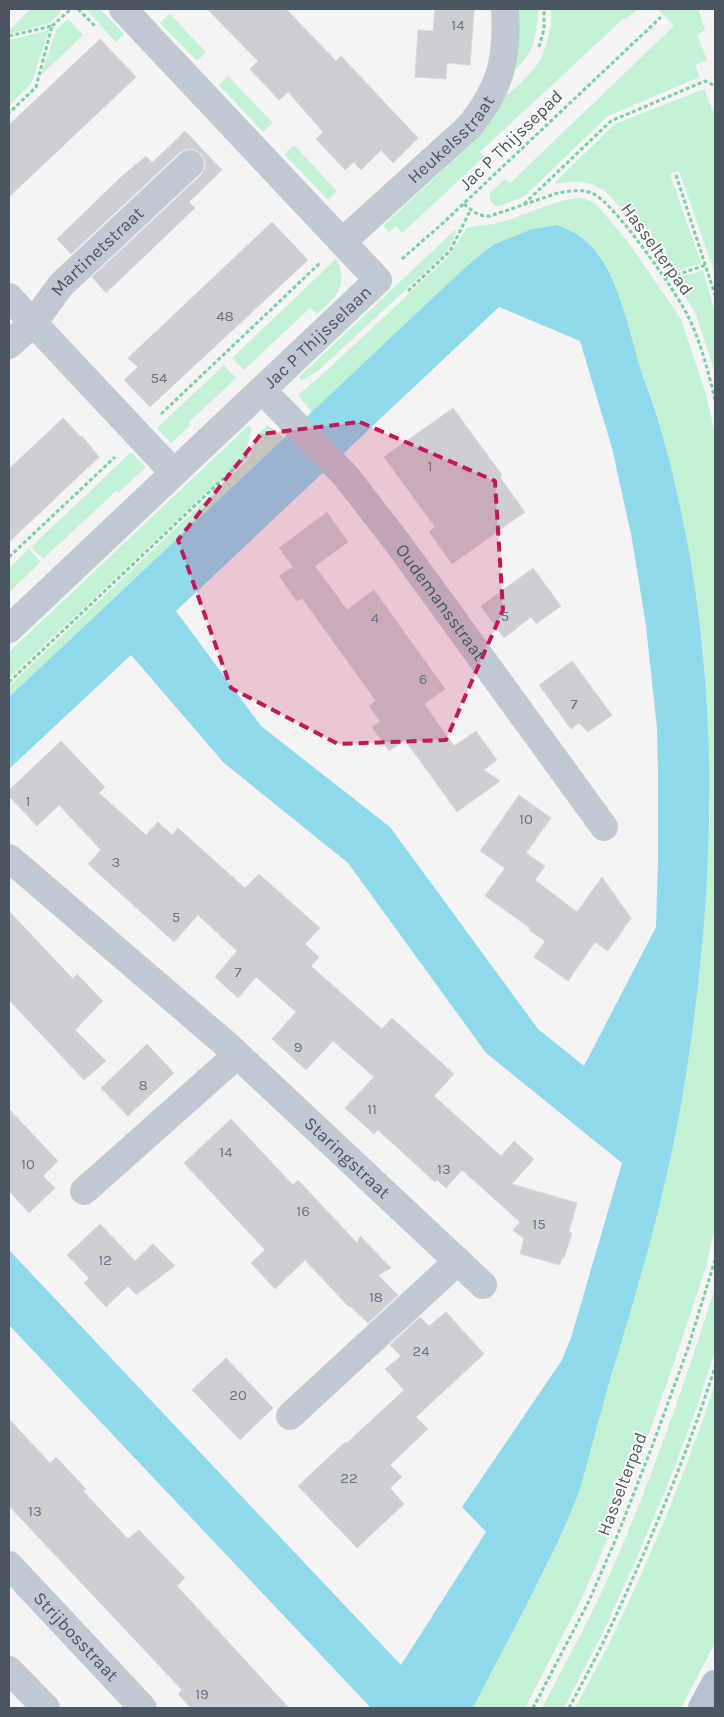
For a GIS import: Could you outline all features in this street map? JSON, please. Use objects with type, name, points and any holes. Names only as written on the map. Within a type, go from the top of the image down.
[{"type":"main road","points":[[702,1708],[715,1684]]},
{"type":"street","name":"Jac P Thijsselaan","points":[[9,630],[378,280],[123,9]]},
{"type":"street","name":"Heukelsstraat","points":[[342,242],[470,126],[482,110],[494,89],[505,54],[505,9]]},
{"type":"street","name":"Martinetstraat","points":[[9,345],[33,322],[61,285],[190,164]]},
{"type":"street","points":[[9,297],[174,473]]},
{"type":"street","name":"Oudemansstraat","points":[[262,390],[345,476],[398,542],[604,827]]},
{"type":"street","name":"Staringstraat","points":[[9,858],[237,1055],[483,1285]]},
{"type":"street","points":[[84,1191],[237,1055]]},
{"type":"street","points":[[290,1416],[458,1262]]},
{"type":"street","name":"Strijbosstraat","points":[[9,1565],[143,1708]]},
{"type":"street","points":[[9,1670],[46,1708]]},
{"type":"path","points":[[9,36],[52,26],[71,9]]},
{"type":"path","name":"Jac P Thijssepad","points":[[378,280],[464,204],[661,17]]},
{"type":"path","points":[[9,113],[36,87],[52,26]]},
{"type":"path","points":[[522,206],[611,121],[705,81],[715,86]]},
{"type":"path","points":[[676,175],[715,295]]},
{"type":"path","name":"Hasselterpad","points":[[464,204],[485,217],[495,216],[552,195],[570,191],[588,192],[606,203],[634,237],[688,316],[715,400]]},
{"type":"path","points":[[9,558],[342,242]]},
{"type":"path","points":[[664,279],[706,265]]},
{"type":"path","name":"Hasselterpad","points":[[534,1708],[589,1601],[618,1534],[687,1351],[715,1260]]},
{"type":"path","points":[[569,1708],[612,1626],[675,1481],[715,1367]]},
{"type":"highlighted area","points":[[360,422],[495,481],[503,610],[446,740],[338,744],[231,688],[178,540],[261,434]]},
{"type":"green space","points":[[31,9],[58,9],[61,12],[49,23],[9,34],[9,30]]},
{"type":"green space","points":[[86,9],[100,9],[124,34],[116,42]]},
{"type":"green space","points":[[518,9],[538,9],[538,18],[530,51],[513,71]]},
{"type":"green space","points":[[551,9],[638,9],[626,19],[624,18],[480,152],[484,157],[402,233],[396,226],[389,232],[383,226],[470,145],[504,96],[516,88],[535,68],[547,42],[551,25]]},
{"type":"green space","points":[[658,9],[698,9],[705,30],[697,35],[707,60],[695,65],[700,77],[608,116],[525,196],[500,206],[494,206],[490,199],[490,193],[505,179],[510,183],[674,26]]},
{"type":"green space","points":[[170,14],[206,52],[197,61],[160,23]]},
{"type":"green space","points":[[68,19],[83,35],[41,75],[56,30]]},
{"type":"green space","points":[[49,30],[31,84],[9,106],[9,40]]},
{"type":"green space","points":[[228,76],[273,123],[263,132],[219,85]]},
{"type":"green space","points":[[704,89],[715,116],[715,274],[679,171],[670,174],[701,263],[670,274],[621,208],[604,191],[588,183],[556,184],[555,182],[615,124]]},
{"type":"green space","points":[[294,145],[337,191],[328,200],[284,154]]},
{"type":"green space","points":[[578,198],[586,199],[597,205],[628,242],[681,319],[705,391],[715,433],[715,1226],[706,1267],[646,1442],[582,1598],[525,1708],[473,1708],[546,1568],[578,1493],[642,1271],[667,1172],[683,1089],[697,990],[710,820],[703,650],[683,523],[666,446],[654,405],[637,361],[623,311],[599,254],[581,236],[557,225],[532,229],[493,245],[470,263],[312,413],[298,395],[447,258],[467,228],[498,223],[548,205]]},
{"type":"green space","points":[[455,230],[450,246],[443,255],[317,372],[302,380],[299,377]]},
{"type":"green space","points":[[336,259],[342,276],[339,290],[330,302],[317,314],[310,308],[243,369],[232,358]]},
{"type":"green space","points":[[703,270],[715,312],[715,373],[695,312],[674,279]]},
{"type":"green space","points":[[224,365],[236,378],[189,422],[191,425],[171,443],[157,428]]},
{"type":"green space","points":[[267,425],[284,438],[9,697],[9,686],[249,459],[257,435]]},
{"type":"green space","points":[[248,426],[252,429],[244,457],[9,678],[9,652]]},
{"type":"green space","points":[[131,452],[146,467],[118,493],[116,491],[43,559],[31,547]]},
{"type":"green space","points":[[29,549],[41,562],[9,592],[9,568]]},
{"type":"green space","points":[[715,1288],[715,1351],[670,1479],[607,1624],[564,1708],[542,1708],[614,1566],[675,1408]]},
{"type":"green space","points":[[715,1384],[715,1643],[681,1708],[575,1708],[612,1637],[657,1537],[694,1446]]},
{"type":"water","points":[[557,225],[571,231],[592,247],[604,262],[621,302],[664,440],[687,541],[698,609],[709,745],[707,883],[694,1019],[684,1087],[662,1197],[582,1481],[566,1524],[541,1577],[473,1708],[371,1708],[9,1325],[9,1250],[401,1665],[486,1532],[462,1507],[562,1360],[571,1338],[622,1163],[486,1053],[348,863],[224,763],[131,655],[9,769],[9,697],[470,263],[493,245],[532,229]],"holes":[[[499,307],[580,341],[612,448],[632,539],[646,626],[657,728],[658,770],[656,927],[584,1066],[538,1029],[390,827],[261,726],[176,611]]]},
{"type":"building","points":[[207,9],[286,9],[336,61],[341,56],[418,138],[393,163],[381,150],[361,170],[354,162],[345,170],[316,139],[323,132],[288,92],[279,100],[250,69],[258,61]]},
{"type":"building","points":[[435,9],[474,9],[470,65],[447,63],[446,79],[415,77],[418,30],[433,31]]},
{"type":"building","points":[[100,39],[136,77],[9,197],[9,125]]},
{"type":"building","points":[[185,131],[222,170],[189,202],[195,208],[106,293],[92,277],[201,175],[205,168],[202,154],[194,149],[186,149],[179,153],[71,254],[57,239],[121,177],[146,156],[152,163]]},
{"type":"building","points":[[272,222],[308,260],[150,407],[124,380],[138,367],[128,358]]},
{"type":"building","points":[[453,408],[502,475],[500,477],[525,512],[452,564],[429,532],[435,527],[384,457]]},
{"type":"building","points":[[63,418],[82,436],[99,457],[9,542],[9,469]]},
{"type":"building","points":[[327,512],[348,542],[315,566],[347,610],[374,590],[445,689],[424,704],[454,746],[476,731],[497,760],[484,770],[500,781],[457,812],[405,740],[389,751],[372,727],[380,721],[369,706],[376,701],[302,598],[297,601],[279,576],[293,567],[279,548]]},
{"type":"building","points":[[533,568],[561,606],[536,624],[531,617],[504,638],[481,606]]},
{"type":"building","points":[[572,661],[612,715],[588,732],[579,723],[571,729],[539,685]]},
{"type":"building","points":[[61,741],[105,787],[99,793],[146,835],[158,822],[172,835],[178,828],[245,888],[259,874],[320,928],[305,944],[319,957],[311,966],[382,1029],[392,1018],[454,1074],[434,1096],[501,1156],[514,1141],[534,1159],[512,1184],[577,1203],[569,1232],[572,1233],[560,1265],[520,1254],[524,1239],[513,1230],[520,1222],[462,1170],[446,1188],[437,1180],[435,1182],[378,1130],[374,1134],[345,1108],[374,1077],[333,1041],[306,1070],[272,1039],[296,1012],[256,977],[238,998],[215,977],[237,951],[198,915],[174,942],[88,864],[101,850],[59,805],[37,826],[9,796],[9,790]]},
{"type":"building","points":[[519,795],[551,818],[526,853],[545,866],[535,880],[577,912],[602,877],[631,918],[608,951],[595,942],[568,981],[534,957],[545,941],[485,896],[505,868],[480,851]]},
{"type":"building","points":[[9,911],[73,979],[77,974],[103,1001],[75,1030],[106,1061],[84,1080],[9,1000]]},
{"type":"building","points":[[147,1044],[174,1073],[128,1116],[101,1088]]},
{"type":"building","points":[[9,1109],[58,1161],[43,1176],[55,1188],[29,1213],[9,1191]]},
{"type":"building","points":[[231,1119],[293,1185],[298,1180],[357,1243],[360,1236],[391,1268],[378,1275],[398,1295],[368,1323],[349,1307],[305,1260],[275,1289],[251,1263],[265,1250],[184,1163]]},
{"type":"building","points":[[100,1224],[135,1261],[153,1244],[175,1266],[136,1295],[128,1286],[106,1307],[84,1283],[89,1278],[67,1255]]},
{"type":"building","points":[[446,1312],[484,1354],[416,1417],[428,1429],[390,1465],[402,1477],[390,1488],[404,1504],[357,1548],[298,1486],[404,1390],[385,1369],[401,1356],[390,1345],[420,1317],[429,1326]]},
{"type":"building","points":[[226,1358],[273,1408],[240,1440],[192,1390]]},
{"type":"building","points":[[9,1419],[50,1463],[56,1457],[86,1489],[83,1491],[128,1539],[139,1530],[185,1578],[177,1586],[289,1708],[191,1708],[178,1694],[182,1690],[9,1506]]}]
